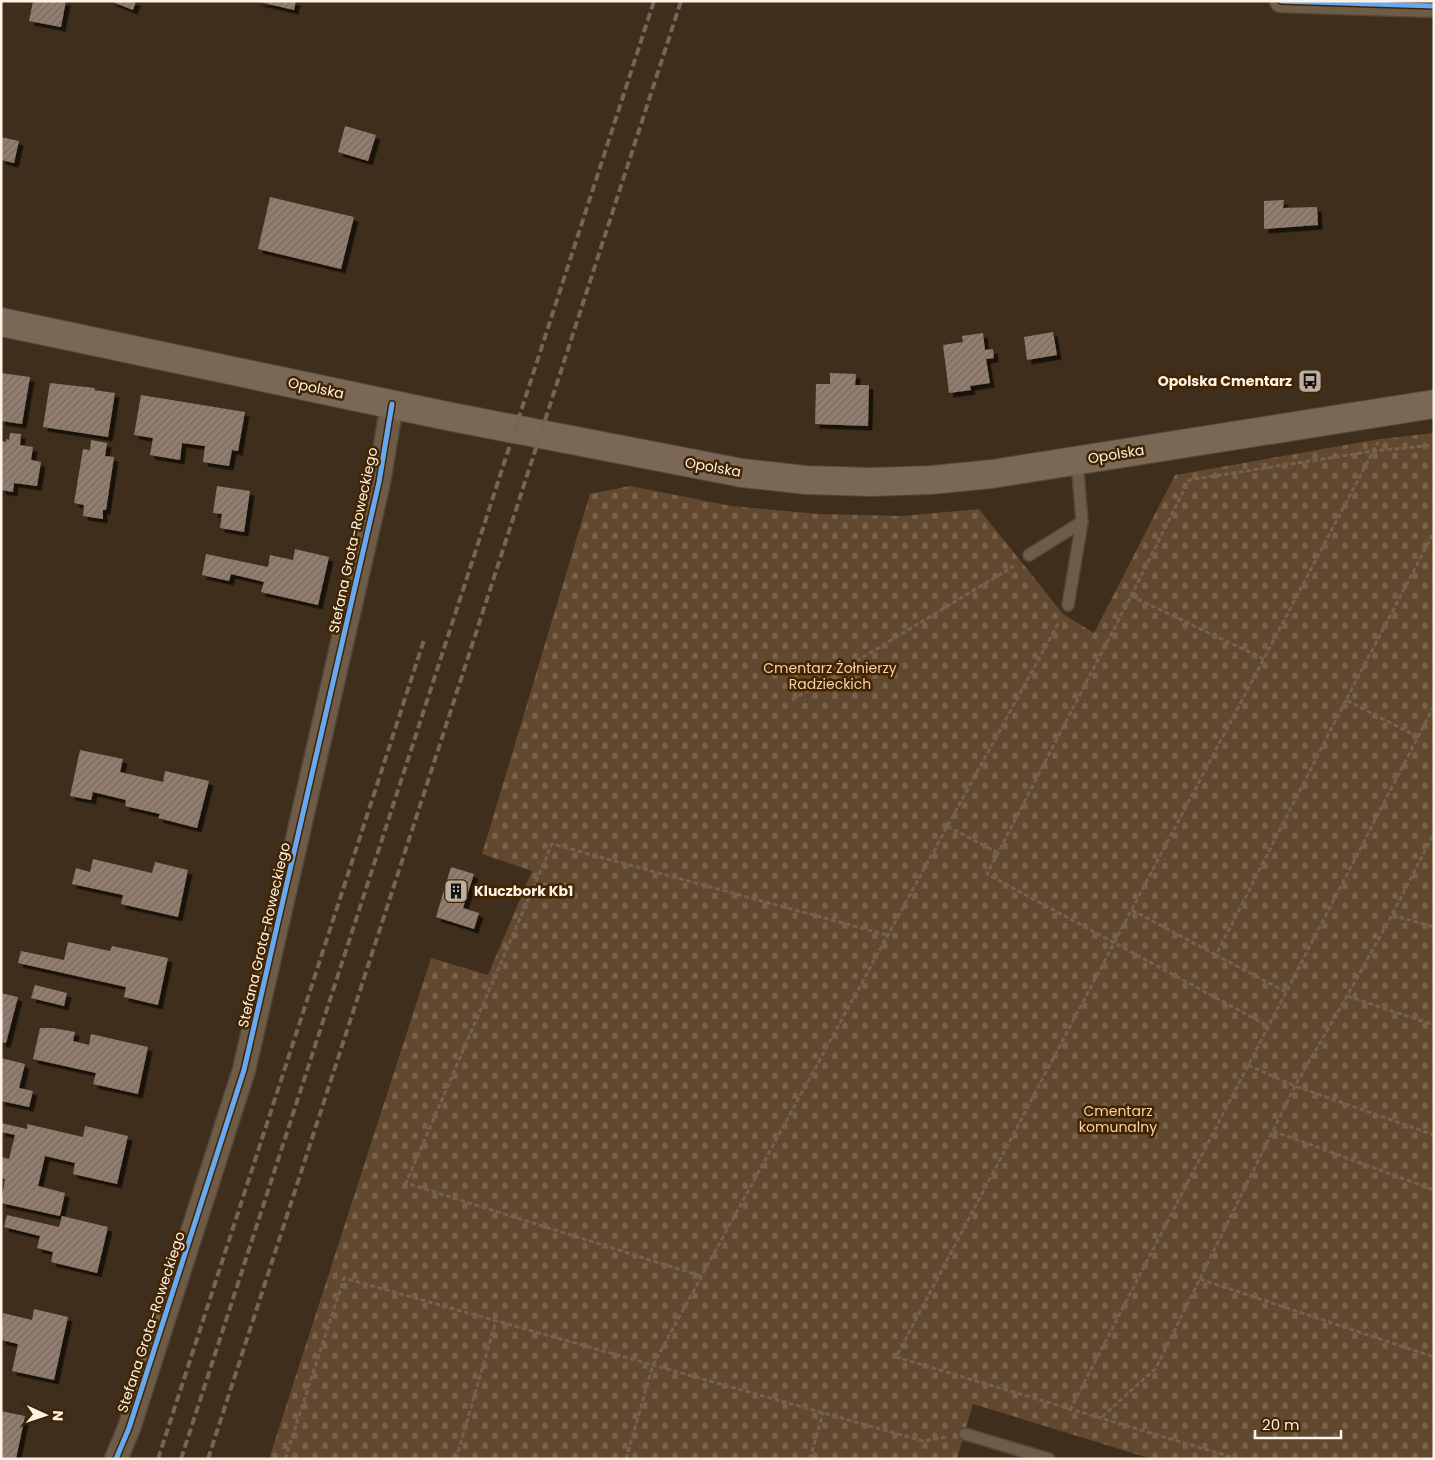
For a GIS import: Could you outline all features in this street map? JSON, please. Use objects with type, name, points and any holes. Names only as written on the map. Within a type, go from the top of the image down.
[{"type":"main road","name":"Opolska","points":[[1,322],[604,447],[723,469],[806,480],[871,482],[931,480],[992,474],[1434,404]]},
{"type":"street","points":[[1281,1],[1434,6]]},
{"type":"street","name":"Stefana Grota-Roweckiego","points":[[116,1459],[129,1428],[244,1070],[379,482],[392,404]]},
{"type":"lane","points":[[1068,604],[1082,522],[1077,460]]},
{"type":"lane","points":[[1028,555],[1082,522]]},
{"type":"lane","points":[[965,1434],[1049,1459]]},
{"type":"path","points":[[1238,1459],[896,1358],[1380,439]]},
{"type":"path","points":[[1268,1026],[987,874],[1190,480],[1373,451],[1434,445]]},
{"type":"path","points":[[1216,954],[1434,532]]},
{"type":"path","points":[[792,700],[1028,555]]},
{"type":"path","points":[[1131,596],[1264,659]]},
{"type":"path","points":[[626,1459],[653,1365],[1068,604]]},
{"type":"path","points":[[1346,700],[1418,737]]},
{"type":"path","points":[[1070,1410],[1434,706]]},
{"type":"path","points":[[947,826],[998,852]]},
{"type":"path","points":[[1101,1418],[1156,1368],[1295,1086],[1392,915],[1434,833]]},
{"type":"path","points":[[702,1276],[406,1183],[552,844],[887,935]]},
{"type":"path","points":[[1132,910],[1286,992]]},
{"type":"path","points":[[1392,915],[1434,926]]},
{"type":"path","points":[[1347,996],[1434,1025]]},
{"type":"path","points":[[1248,1064],[1295,1086],[1434,1136]]},
{"type":"path","points":[[1273,1131],[1434,1190]]},
{"type":"path","points":[[285,1459],[344,1278],[923,1441],[965,1434]]},
{"type":"path","points":[[1200,1280],[1434,1357]]},
{"type":"path","points":[[456,1459],[496,1321]]},
{"type":"path","points":[[810,1459],[823,1413]]},
{"type":"green space","name":"Cmentarz komunalny","points":[[1434,433],[1434,1459],[1152,1459],[973,1404],[957,1459],[269,1459],[431,958],[488,975],[532,871],[482,854],[590,494],[630,486],[731,506],[819,514],[902,516],[979,509],[1063,614],[1094,633],[1175,475],[1380,439]]},
{"type":"building","points":[[33,1],[66,1],[61,27],[29,21]]},
{"type":"building","points":[[110,1],[136,1],[133,10]]},
{"type":"building","points":[[255,1],[296,1],[294,10]]},
{"type":"building","points":[[345,126],[376,135],[368,161],[338,152]]},
{"type":"building","points":[[1,137],[19,141],[14,163],[1,160]]},
{"type":"building","points":[[270,197],[354,217],[341,269],[258,249]]},
{"type":"building","points":[[1284,200],[1283,208],[1317,207],[1318,225],[1264,229],[1264,201]]},
{"type":"building","points":[[1053,332],[1057,355],[1027,360],[1024,337]]},
{"type":"building","points":[[983,333],[985,350],[993,349],[994,358],[986,359],[990,383],[970,386],[971,390],[949,393],[943,345],[963,342],[962,336]]},
{"type":"building","points":[[1,373],[30,377],[22,424],[1,421]]},
{"type":"building","points":[[830,373],[856,374],[855,385],[869,385],[868,426],[815,424],[816,384],[830,384]]},
{"type":"building","points":[[50,383],[95,388],[94,390],[115,393],[108,437],[43,427]]},
{"type":"building","points":[[141,395],[245,412],[238,451],[232,450],[229,466],[203,462],[205,446],[182,443],[180,460],[150,455],[153,438],[134,435]]},
{"type":"building","points":[[10,433],[21,434],[20,445],[33,447],[31,460],[41,462],[37,486],[14,483],[13,492],[1,490],[1,441],[6,442],[6,439],[9,440]]},
{"type":"building","points":[[91,440],[107,443],[105,456],[114,457],[106,510],[103,510],[103,519],[83,516],[84,505],[74,503],[83,449],[90,450]]},
{"type":"building","points":[[217,486],[250,491],[244,532],[220,528],[222,514],[213,513]]},
{"type":"building","points":[[295,549],[329,557],[318,605],[261,592],[264,582],[231,574],[229,581],[202,575],[206,554],[268,567],[270,555],[293,560]]},
{"type":"building","points":[[80,750],[123,759],[120,772],[163,782],[165,771],[209,781],[197,828],[158,818],[160,814],[125,806],[126,800],[93,792],[91,800],[70,796]]},
{"type":"building","points":[[93,859],[152,873],[155,862],[188,870],[178,917],[121,904],[123,895],[72,884],[76,868],[90,872]]},
{"type":"building","name":"Kluczbork Kb1","points":[[451,867],[474,874],[463,908],[479,913],[474,929],[436,917]]},
{"type":"building","points":[[68,942],[110,951],[112,946],[168,958],[158,1005],[124,997],[126,987],[18,963],[21,951],[64,960]]},
{"type":"building","points":[[35,985],[67,993],[64,1006],[31,998]]},
{"type":"building","points":[[1,993],[18,997],[6,1043],[1,1042]]},
{"type":"building","points":[[40,1028],[75,1032],[73,1041],[89,1045],[91,1034],[148,1047],[138,1094],[93,1084],[96,1073],[33,1059]]},
{"type":"building","points":[[1,1058],[25,1064],[19,1088],[33,1091],[29,1107],[1,1101]]},
{"type":"building","points":[[1,1123],[27,1129],[27,1124],[83,1137],[85,1126],[128,1136],[117,1184],[73,1174],[75,1163],[45,1156],[38,1186],[65,1193],[60,1216],[1,1203],[5,1179],[1,1178],[1,1157],[9,1159],[15,1135],[1,1132]]},
{"type":"building","points":[[7,1215],[59,1227],[62,1216],[108,1227],[97,1273],[51,1262],[53,1252],[37,1248],[40,1236],[4,1227]]},
{"type":"building","points":[[34,1309],[68,1317],[54,1380],[12,1371],[18,1344],[1,1340],[3,1313],[32,1320]]},
{"type":"building","points":[[1,1411],[25,1416],[16,1459],[1,1459]]},
{"type":"railway","points":[[181,1459],[654,1]]},
{"type":"railway","points":[[208,1459],[681,1]]},
{"type":"railway","points":[[158,1459],[424,640]]},
{"type":"cycle path","points":[[1281,1],[1434,6]]},
{"type":"cycle path","points":[[116,1459],[129,1428],[244,1070],[379,482],[392,404]]},
{"type":"place","name":"Opolska Cmentarz","points":[[1310,381]]},
{"type":"place","name":"Kluczbork Kb1","points":[[456,891]]},
{"type":"park label","name":"Cmentarz Żołnierzy Radzieckich","points":[[830,676]]}]
